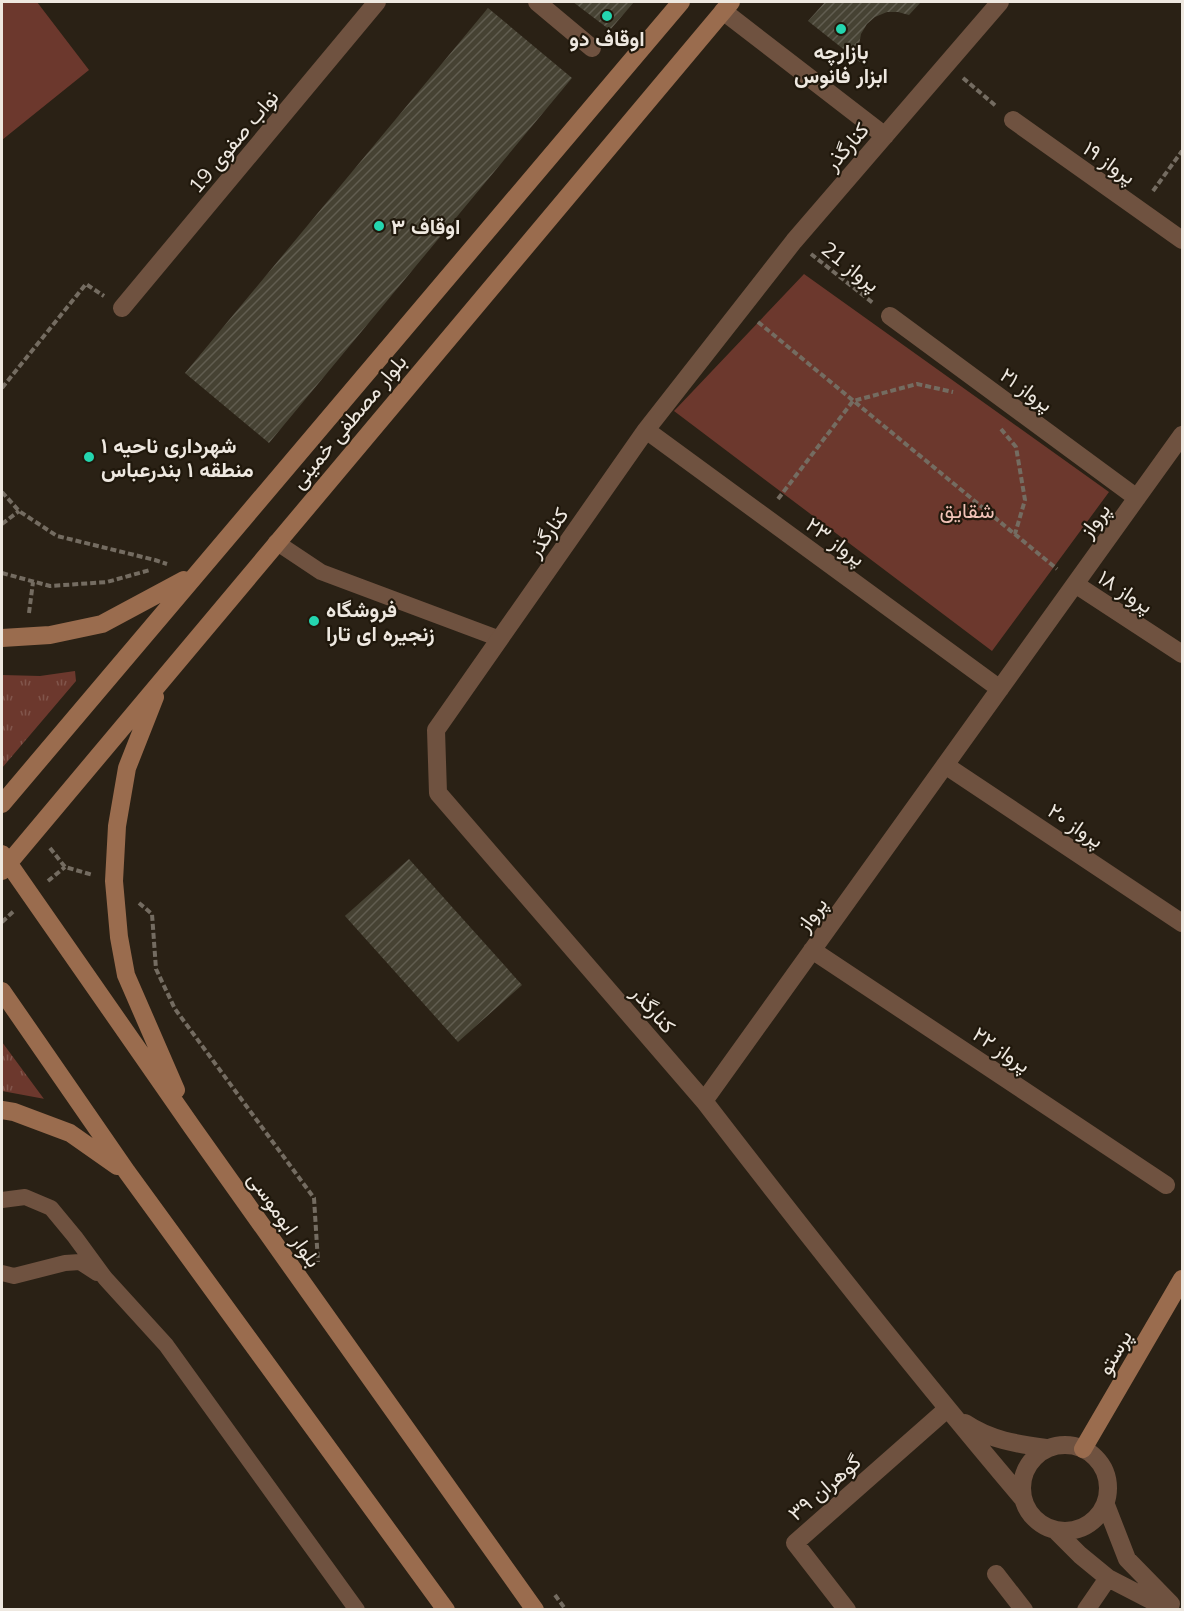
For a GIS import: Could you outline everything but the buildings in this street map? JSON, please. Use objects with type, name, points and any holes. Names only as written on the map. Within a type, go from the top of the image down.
[{"type":"main road","name":"بلوار مصطفی خمینی","points":[[2,804],[681,2]]},
{"type":"main road","name":"بلوار مصطفی خمینی","points":[[4,863],[36,831],[161,683],[276,542],[727,6]]},
{"type":"main road","points":[[2,638],[50,635],[102,624],[194,575]]},
{"type":"main road","points":[[161,683],[126,768],[117,826],[114,881],[119,937],[126,975],[192,1127]]},
{"type":"main road","name":"بلوار ابوموسی","points":[[4,863],[535,1610]]},
{"type":"main road","points":[[2,991],[127,1172],[446,1610]]},
{"type":"main road","points":[[2,1110],[14,1112],[70,1133],[127,1172]]},
{"type":"main road","name":"پرستو","points":[[1083,1449],[1182,1279]]},
{"type":"street","name":"نواب صفوی 19","points":[[122,308],[377,2]]},
{"type":"street","points":[[537,2],[592,48]]},
{"type":"street","name":"کنارگذر","points":[[704,1101],[438,793],[436,730],[646,430],[794,241],[1000,2]]},
{"type":"street","points":[[727,6],[885,136]]},
{"type":"street","name":"پرواز ۱۹","points":[[1012,120],[1182,240]]},
{"type":"street","name":"پرواز ۲۱","points":[[890,316],[1137,498]]},
{"type":"street","name":"پرواز ۲۳","points":[[646,430],[1000,689]]},
{"type":"street","name":"پرواز","points":[[704,1101],[1182,435]]},
{"type":"street","name":"پرواز ۱۸","points":[[1075,584],[1182,654]]},
{"type":"street","name":"پرواز ۲۰","points":[[945,765],[1182,923]]},
{"type":"street","name":"پرواز ۲۲","points":[[812,950],[1166,1185]]},
{"type":"street","points":[[704,1101],[947,1409],[1023,1499]]},
{"type":"street","points":[[947,1409],[979,1432],[1011,1444],[1046,1448],[1065,1444],[1083,1449],[1101,1462],[1109,1483],[1106,1505],[1098,1518],[1086,1527],[1072,1532],[1056,1531],[1035,1520],[1027,1510],[1023,1499],[1022,1479],[1031,1461],[1046,1448]]},
{"type":"street","name":"گوهران ۳۹","points":[[847,1610],[795,1543],[947,1409]]},
{"type":"street","points":[[1106,1505],[1127,1559],[1177,1610]]},
{"type":"street","points":[[1056,1531],[1108,1578],[1170,1610]]},
{"type":"street","points":[[996,1574],[1024,1610]]},
{"type":"street","points":[[1086,1610],[1108,1578]]},
{"type":"lane","points":[[276,542],[321,572],[500,639]]},
{"type":"lane","points":[[2,1200],[25,1197],[51,1208],[105,1278],[166,1345],[357,1610]]},
{"type":"lane","points":[[2,1273],[14,1276],[65,1263],[80,1262],[105,1278]]},
{"type":"path","points":[[946,64],[1012,120]]},
{"type":"path","points":[[1139,209],[1182,151]]},
{"type":"path","name":"پرواز 21","points":[[794,241],[890,316]]},
{"type":"path","points":[[2,388],[86,284],[122,308]]},
{"type":"path","points":[[741,308],[1075,584]]},
{"type":"path","points":[[764,516],[853,401],[917,384],[955,392]]},
{"type":"path","points":[[998,424],[1016,447],[1025,501],[1015,534]]},
{"type":"path","points":[[2,492],[19,511],[57,536],[169,565],[107,582],[50,586],[2,573]]},
{"type":"path","points":[[2,524],[19,511]]},
{"type":"path","points":[[29,617],[33,582]]},
{"type":"path","points":[[36,831],[66,867],[114,881],[152,914],[156,969],[175,1009],[314,1198],[318,1266]]},
{"type":"path","points":[[552,1590],[566,1610]]},
{"type":"green space","points":[[2,2],[37,2],[89,70],[2,140]]},
{"type":"green space","name":"شقایق","points":[[804,274],[1109,492],[992,651],[674,411]]},
{"type":"green space","points":[[75,671],[76,681],[2,768],[2,675],[40,676]]},
{"type":"green space","points":[[2,1042],[44,1099],[2,1091]]},
{"type":"place","name":"اوقاف دو","points":[[607,16]]},
{"type":"place","name":"بازارچه ابزار فانوس","points":[[841,29]]},
{"type":"place","name":"اوقاف ۳","points":[[379,226]]},
{"type":"place","name":"شهرداری ناحیه ۱ منطقه ۱ بندرعباس","points":[[89,457]]},
{"type":"place","name":"فروشگاه زنجیره ای تارا","points":[[314,621]]}]
